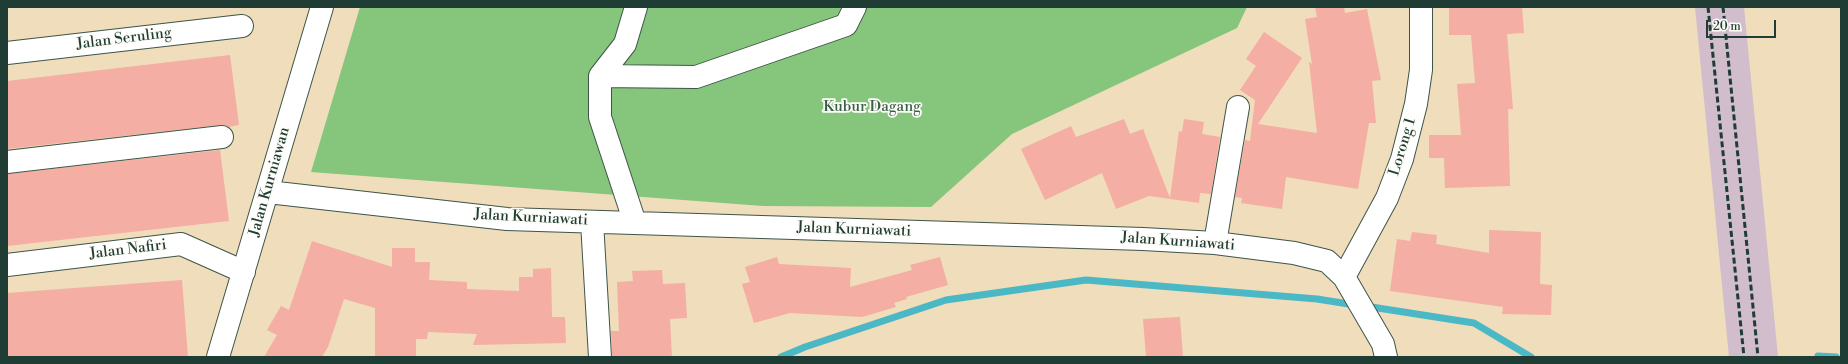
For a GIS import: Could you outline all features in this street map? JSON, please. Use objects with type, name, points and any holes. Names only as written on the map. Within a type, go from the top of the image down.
[{"type":"street","name":"Jalan Kurniawan","points":[[218,357],[322,7]]},
{"type":"street","points":[[635,223],[600,117],[600,76],[625,44],[636,7]]},
{"type":"street","points":[[600,76],[696,77],[846,25],[855,7]]},
{"type":"street","name":"Lorong 1","points":[[1347,283],[1387,198],[1402,159],[1416,104],[1421,70],[1421,7]]},
{"type":"street","name":"Jalan Seruling","points":[[7,53],[242,26]]},
{"type":"street","points":[[1216,243],[1238,107]]},
{"type":"street","points":[[7,162],[222,137]]},
{"type":"street","name":"Jalan Kurniawati","points":[[268,192],[507,219],[1128,238],[1216,243],[1294,253],[1327,261],[1347,283],[1384,350]]},
{"type":"street","points":[[592,222],[600,357]]},
{"type":"street","name":"Jalan Nafiri","points":[[7,265],[181,244],[244,272]]},
{"type":"shaded area","points":[[1695,7],[1744,7],[1778,357],[1729,357]]},
{"type":"green space","name":"Kubur Dagang","points":[[360,7],[1247,7],[1237,28],[1012,134],[931,207],[763,206],[311,172]]},
{"type":"building","points":[[1315,7],[1344,7],[1345,13],[1367,9],[1381,80],[1372,81],[1376,123],[1369,123],[1358,189],[1286,177],[1282,209],[1241,203],[1242,198],[1235,197],[1245,140],[1250,141],[1255,100],[1240,90],[1256,66],[1246,59],[1264,32],[1302,58],[1258,124],[1317,133],[1309,62],[1312,64],[1305,19],[1317,17]]},
{"type":"building","points":[[1449,7],[1522,7],[1524,33],[1507,34],[1513,109],[1508,109],[1510,186],[1445,188],[1444,158],[1429,158],[1429,135],[1461,135],[1457,84],[1475,83],[1471,35],[1449,35]]},
{"type":"building","points":[[230,55],[239,125],[228,127],[221,125],[7,149],[7,81]]},
{"type":"building","points":[[1124,119],[1130,134],[1143,129],[1170,198],[1179,131],[1182,132],[1184,119],[1204,122],[1202,134],[1220,137],[1211,194],[1200,193],[1199,203],[1149,196],[1116,209],[1102,173],[1045,200],[1021,149],[1071,126],[1076,137]]},
{"type":"building","points":[[220,150],[229,221],[7,246],[7,174]]},
{"type":"building","points":[[1489,230],[1541,232],[1540,284],[1552,285],[1551,315],[1502,314],[1503,307],[1390,291],[1397,239],[1410,241],[1412,232],[1437,235],[1436,244],[1489,253]]},
{"type":"building","points":[[312,241],[392,267],[392,248],[415,248],[415,262],[430,262],[429,280],[467,282],[467,289],[519,291],[519,277],[533,277],[533,269],[551,268],[552,317],[565,317],[566,343],[473,345],[477,334],[428,332],[427,339],[416,339],[416,357],[375,357],[375,308],[344,299],[328,347],[322,357],[264,357],[277,335],[267,330],[281,306],[289,310]]},
{"type":"building","points":[[777,257],[779,264],[851,268],[850,287],[912,270],[910,265],[940,257],[948,285],[906,297],[907,299],[894,303],[896,307],[862,317],[790,313],[754,323],[742,284],[750,282],[745,267]]},
{"type":"building","points":[[662,270],[663,284],[685,283],[687,318],[670,319],[672,357],[612,357],[611,331],[619,331],[617,282],[633,281],[632,271]]},
{"type":"building","points":[[182,280],[188,357],[7,357],[7,293]]},
{"type":"building","points":[[1180,317],[1183,357],[1146,357],[1143,319]]},
{"type":"waterway","points":[[781,357],[805,347],[946,300],[1086,280],[1317,299],[1355,305]]},
{"type":"waterway","points":[[1365,306],[1474,323],[1531,357]]},
{"type":"waterway","points":[[1818,356],[1836,357]]},
{"type":"railway","points":[[1708,7],[1744,357]]},
{"type":"railway","points":[[1723,7],[1758,357]]}]
